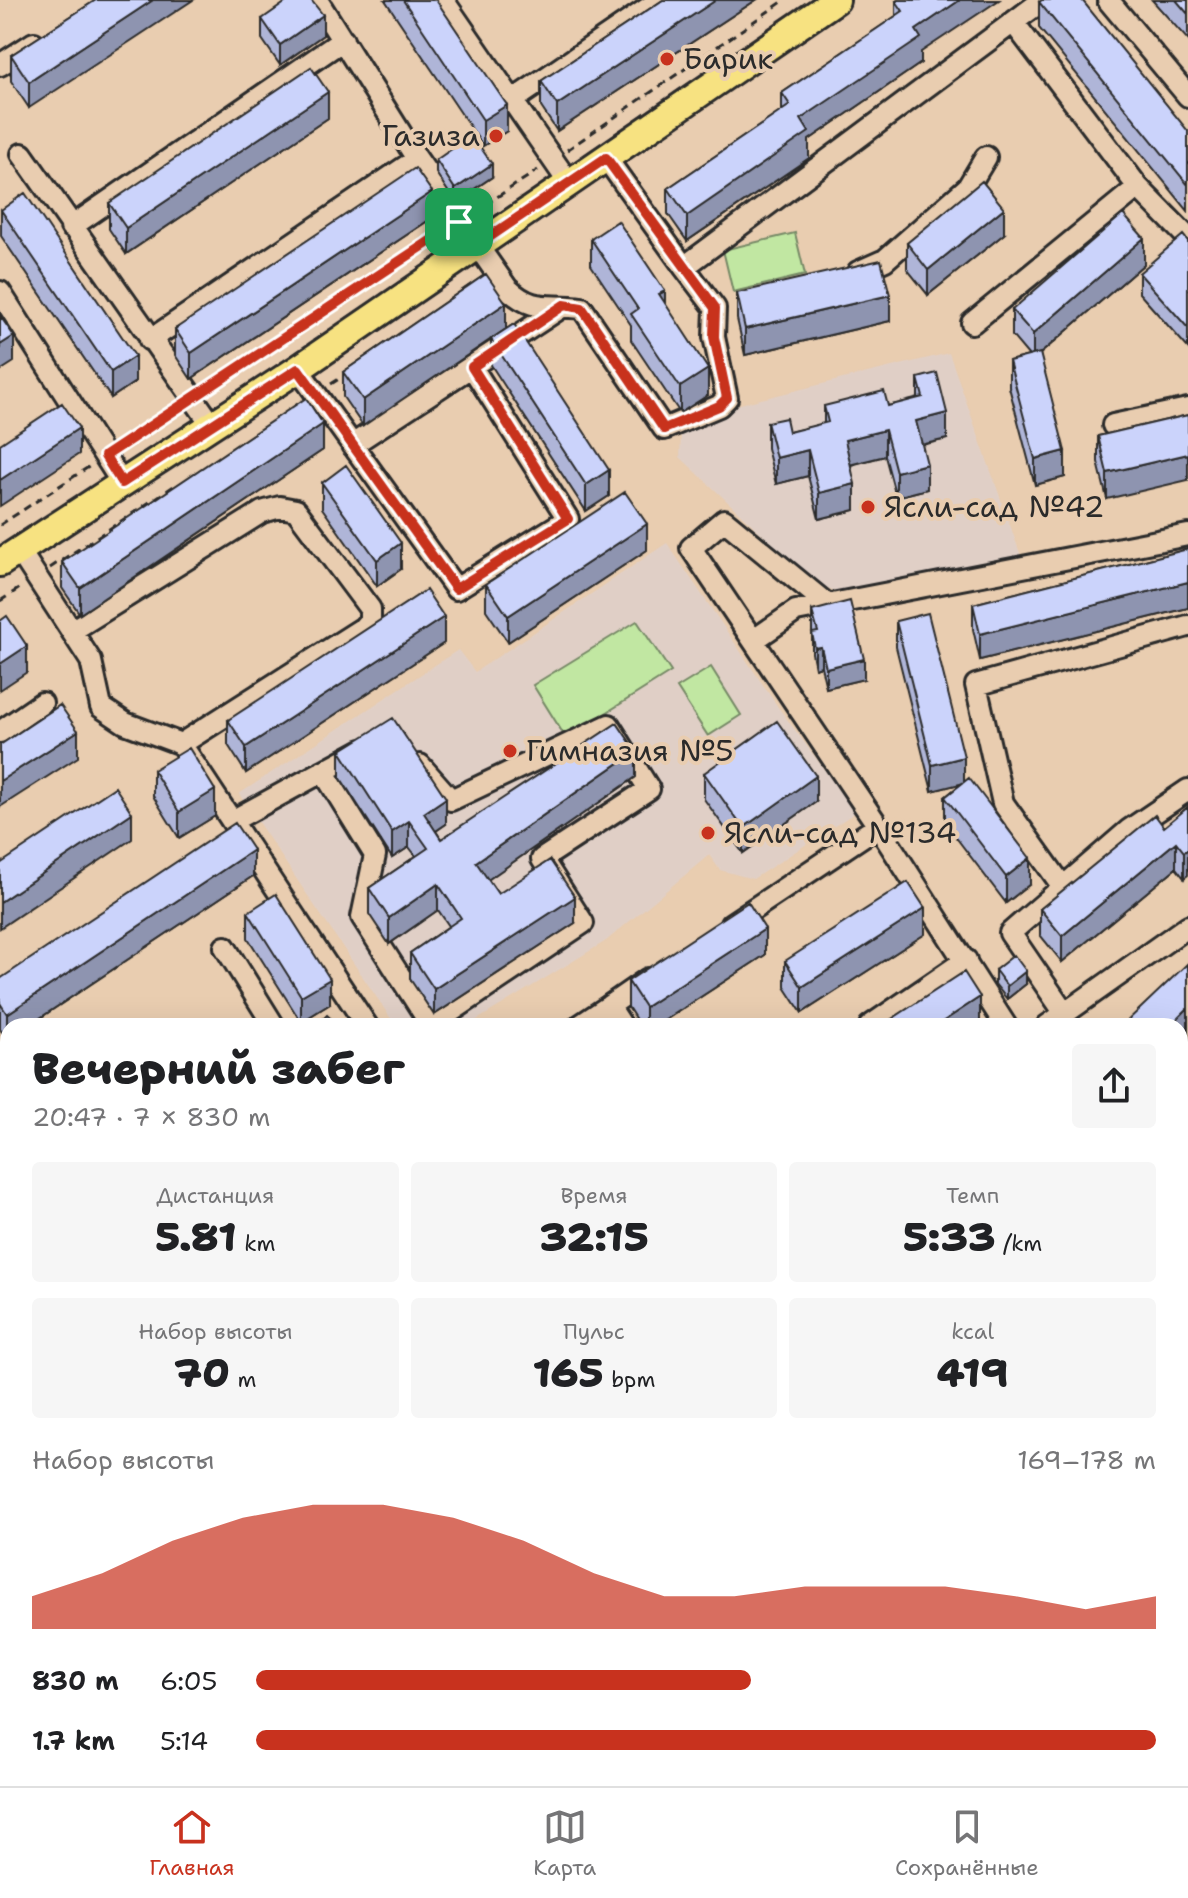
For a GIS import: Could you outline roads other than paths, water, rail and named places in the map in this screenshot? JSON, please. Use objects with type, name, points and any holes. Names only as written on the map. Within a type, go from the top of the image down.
[{"type":"main road","points":[[10,557],[298,369],[836,0]]},
{"type":"street","points":[[317,0],[476,246],[522,302],[539,308],[564,305],[582,308],[664,429],[719,406],[727,398],[714,337],[715,308],[606,158]]},
{"type":"street","points":[[443,0],[569,183]]},
{"type":"street","points":[[512,101],[660,0]]},
{"type":"street","points":[[684,267],[1043,0]]},
{"type":"street","points":[[1108,0],[1188,96]]},
{"type":"street","points":[[1014,23],[1138,187],[1188,238]]},
{"type":"street","points":[[0,65],[50,32]]},
{"type":"street","points":[[71,227],[343,40]]},
{"type":"street","points":[[22,154],[212,425]]},
{"type":"street","points":[[846,279],[885,260],[897,250],[968,187],[986,157]]},
{"type":"street","points":[[150,340],[417,159]]},
{"type":"street","points":[[972,323],[1138,187]]},
{"type":"street","points":[[2,300],[122,483]]},
{"type":"street","points":[[352,445],[564,305]]},
{"type":"street","points":[[715,308],[740,305]]},
{"type":"street","points":[[298,369],[456,589],[568,519],[472,367]]},
{"type":"street","points":[[1113,425],[1188,409]]},
{"type":"street","points":[[73,630],[262,512],[280,507],[296,510],[370,609],[370,620],[363,628],[181,744]]},
{"type":"street","points":[[828,605],[724,520],[691,548],[878,826],[1001,1018]]},
{"type":"street","points":[[754,640],[796,611],[1188,535]]},
{"type":"street","points":[[10,557],[37,577],[73,630],[91,661],[101,707],[125,723],[181,744],[234,833],[361,1018]]},
{"type":"street","points":[[1063,887],[1003,803],[976,685],[1188,626]]},
{"type":"street","points":[[0,732],[42,703]]},
{"type":"street","points":[[402,745],[451,800],[609,725],[649,789],[542,859],[583,923],[441,1018]]},
{"type":"street","points":[[234,833],[323,771],[378,741]]},
{"type":"street","points":[[323,771],[375,855],[362,917],[427,1018]]},
{"type":"street","points":[[1064,1012],[1010,933],[1129,830],[1188,790]]},
{"type":"street","points":[[711,937],[878,826]]},
{"type":"street","points":[[1057,1018],[1188,926]]},
{"type":"street","points":[[225,947],[269,1018]]},
{"type":"street","points":[[882,1018],[966,960]]},
{"type":"street","points":[[591,1018],[660,972]]},
{"type":"street","points":[[609,1006],[617,1018]]},
{"type":"place","name":"Барик","points":[[667,59]]},
{"type":"place","name":"Газиза","points":[[496,136]]},
{"type":"place","name":"Ясли-сад №42","points":[[868,507]]},
{"type":"place","name":"Гимназия №5","points":[[510,751]]},
{"type":"place","name":"Ясли-сад №134","points":[[708,833]]}]
